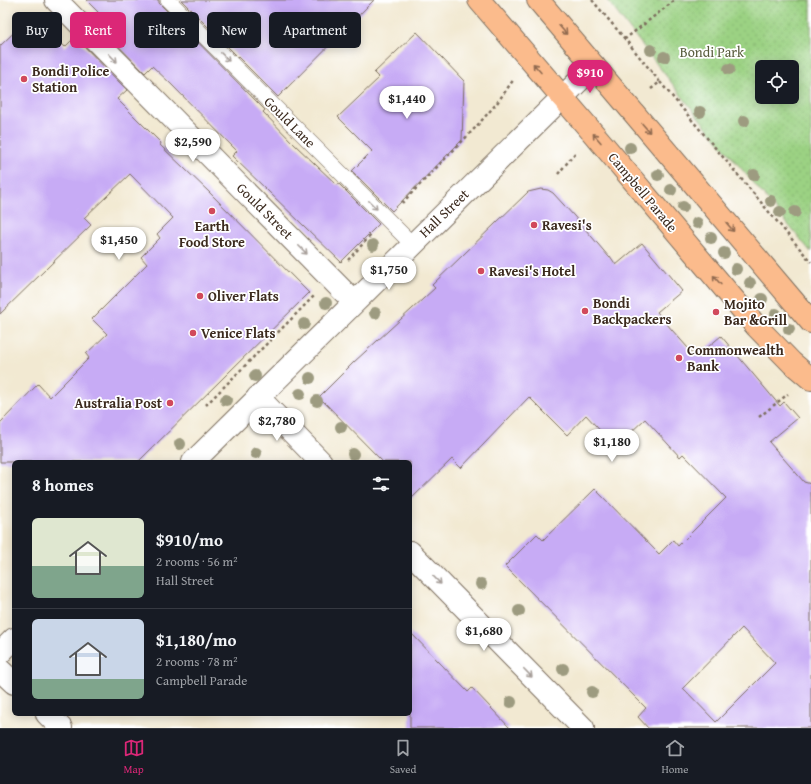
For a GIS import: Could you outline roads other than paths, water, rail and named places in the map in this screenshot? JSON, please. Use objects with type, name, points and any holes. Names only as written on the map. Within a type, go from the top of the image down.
[{"type":"main road","name":"Campbell Parade","points":[[479,0],[757,327],[792,363],[811,379]]},
{"type":"main road","points":[[538,0],[811,322]]},
{"type":"street","name":"Gould Street","points":[[56,0],[354,302]]},
{"type":"street","name":"Hall Street","points":[[195,460],[412,244],[594,66]]},
{"type":"street","points":[[258,397],[319,460]]},
{"type":"street","points":[[412,554],[583,728]]},
{"type":"street","points":[[0,653],[12,641]]},
{"type":"street","points":[[0,670],[12,681]]},
{"type":"street","points":[[49,716],[61,728]]},
{"type":"lane","name":"Gould Lane","points":[[168,0],[412,244]]},
{"type":"place","name":"Bondi Police Station","points":[[24,79]]},
{"type":"place","name":"Earth Food Store","points":[[212,211]]},
{"type":"place","name":"Ravesi's","points":[[534,225]]},
{"type":"place","name":"Ravesi's Hotel","points":[[481,271]]},
{"type":"place","name":"Oliver Flats","points":[[200,296]]},
{"type":"place","name":"Bondi Backpackers","points":[[585,311]]},
{"type":"place","name":"Mojito Bar &Grill","points":[[716,312]]},
{"type":"place","name":"Venice Flats","points":[[193,333]]},
{"type":"place","name":"Commonwealth Bank","points":[[679,358]]},
{"type":"place","name":"Australia Post","points":[[170,403]]},
{"type":"park label","name":"Bondi Park","points":[[712,52]]}]
